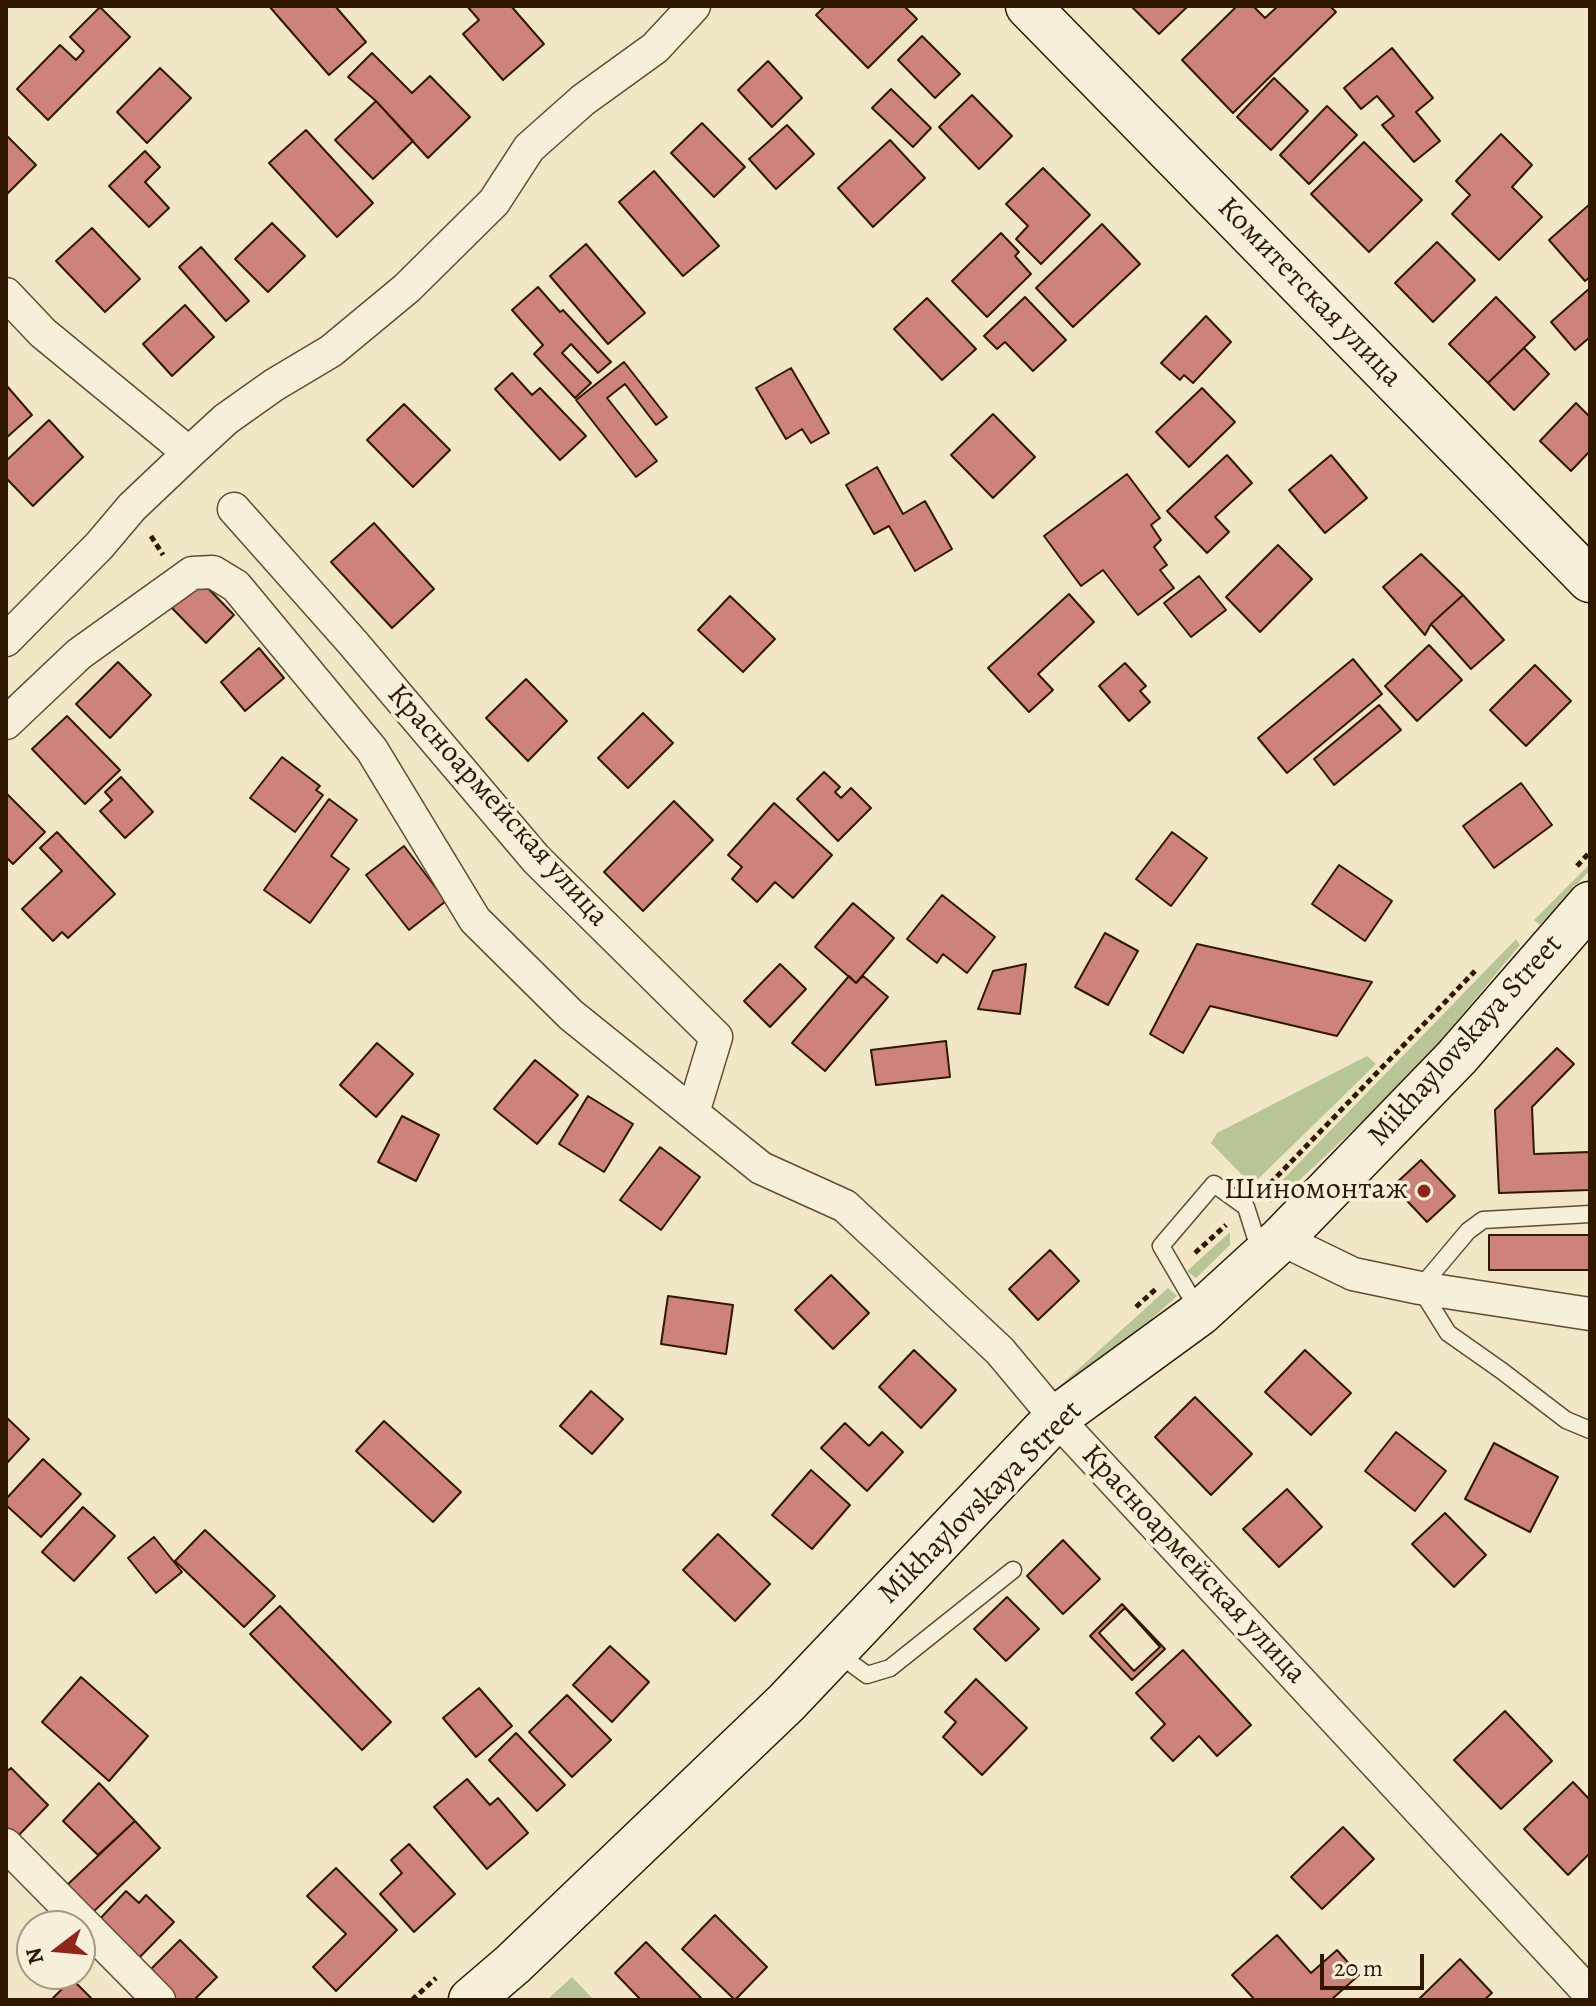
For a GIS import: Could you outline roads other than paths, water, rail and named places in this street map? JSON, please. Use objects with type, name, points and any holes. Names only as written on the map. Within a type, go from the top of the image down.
[{"type":"main road","name":"Комитетская улица","points":[[1028,6],[1590,580]]},
{"type":"main road","name":"Mikhaylovskaya Street","points":[[471,2000],[513,1964],[836,1652],[1056,1418],[1200,1313],[1272,1248],[1457,1057],[1590,904]]},
{"type":"street","points":[[6,640],[99,546],[132,507],[189,453],[226,419],[274,385],[331,351],[407,288],[494,202],[529,148],[583,100],[655,48],[694,6]]},
{"type":"street","points":[[6,294],[43,333],[189,453]]},
{"type":"street","name":"Красноармейская улица","points":[[234,509],[353,643],[536,859],[716,1037],[693,1113]]},
{"type":"street","name":"Красноармейская улица","points":[[6,723],[79,654],[192,573],[213,572],[236,586],[372,750],[475,920],[571,1015],[761,1168],[845,1206],[1000,1351],[1056,1418],[1590,1994]]},
{"type":"street","points":[[1272,1248],[1353,1274],[1420,1288],[1590,1314]]},
{"type":"street","points":[[6,1845],[159,2000]]},
{"type":"lane","points":[[1200,1313],[1161,1246],[1214,1184],[1246,1207],[1272,1248]]},
{"type":"lane","points":[[1590,1214],[1483,1220],[1468,1231],[1420,1288],[1448,1333],[1566,1420],[1590,1430]]},
{"type":"lane","points":[[836,1652],[867,1675],[890,1668],[1013,1570]]},
{"type":"place","name":"Шиномонтаж","points":[[1424,1191]]}]
